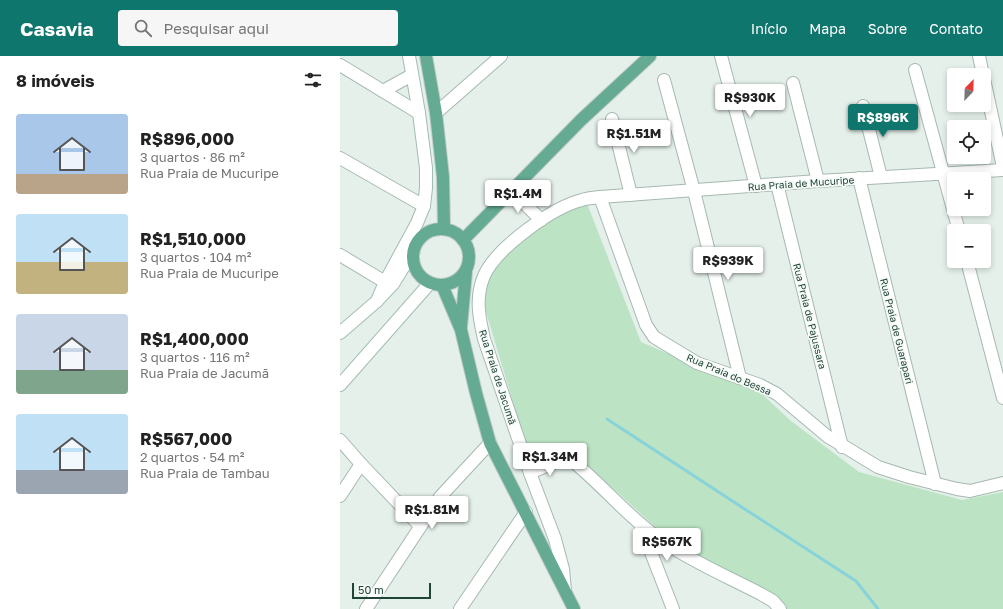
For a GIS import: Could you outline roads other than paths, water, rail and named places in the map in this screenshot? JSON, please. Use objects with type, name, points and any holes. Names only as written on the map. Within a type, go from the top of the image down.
[{"type":"main road","points":[[426,56],[436,114],[443,177],[444,228]]},
{"type":"main road","points":[[463,240],[581,120],[650,56]]},
{"type":"main road","points":[[461,330],[466,272],[469,264],[470,253],[463,240],[454,232],[444,228],[428,232],[417,243],[414,250],[413,260],[416,270],[430,283],[442,285],[451,284],[460,279],[466,272]]},
{"type":"main road","points":[[442,285],[461,330],[490,443],[574,609]]},
{"type":"street","points":[[377,301],[385,282],[424,206],[426,168],[419,113],[409,56]]},
{"type":"street","points":[[436,114],[501,56]]},
{"type":"street","points":[[721,56],[756,186]]},
{"type":"street","points":[[979,56],[982,68]]},
{"type":"street","points":[[340,65],[419,113]]},
{"type":"street","points":[[915,70],[957,224]]},
{"type":"street","points":[[383,92],[412,75]]},
{"type":"street","points":[[664,80],[694,191],[740,378]]},
{"type":"street","points":[[793,83],[818,181]]},
{"type":"street","points":[[863,106],[881,177]]},
{"type":"street","points":[[991,111],[1003,167]]},
{"type":"street","points":[[612,119],[631,195]]},
{"type":"street","points":[[340,158],[424,206]]},
{"type":"street","name":"Rua Praia de Mucuripe","points":[[600,197],[859,178],[1003,170]]},
{"type":"street","name":"Rua Praia de Guarapari","points":[[859,178],[935,484]]},
{"type":"street","name":"Rua Praia de Pajussara","points":[[777,184],[842,447]]},
{"type":"street","points":[[512,191],[541,220]]},
{"type":"street","name":"Rua Praia do Bessa","points":[[600,197],[646,325],[654,337],[697,363],[760,385],[777,394],[812,425],[842,447],[878,467],[935,484],[970,491],[1003,483]]},
{"type":"street","name":"Rua Praia de Jacumã","points":[[565,591],[560,553],[530,473],[484,339],[479,316],[478,302],[485,275],[492,263],[508,247],[541,220],[570,204],[600,197]]},
{"type":"street","points":[[340,333],[377,301],[396,279],[414,250]]},
{"type":"street","points":[[340,255],[385,282]]},
{"type":"street","points":[[969,268],[1003,398]]},
{"type":"street","points":[[340,385],[430,283]]},
{"type":"street","points":[[340,440],[420,526]]},
{"type":"street","points":[[366,609],[440,497],[490,443]]},
{"type":"street","points":[[530,473],[562,459],[576,464],[640,523],[666,544],[761,594],[773,601],[780,609]]},
{"type":"street","points":[[340,496],[361,464]]},
{"type":"street","points":[[460,609],[526,512]]},
{"type":"street","points":[[640,523],[673,609]]},
{"type":"waterway","points":[[607,419],[856,581],[878,609]]}]
